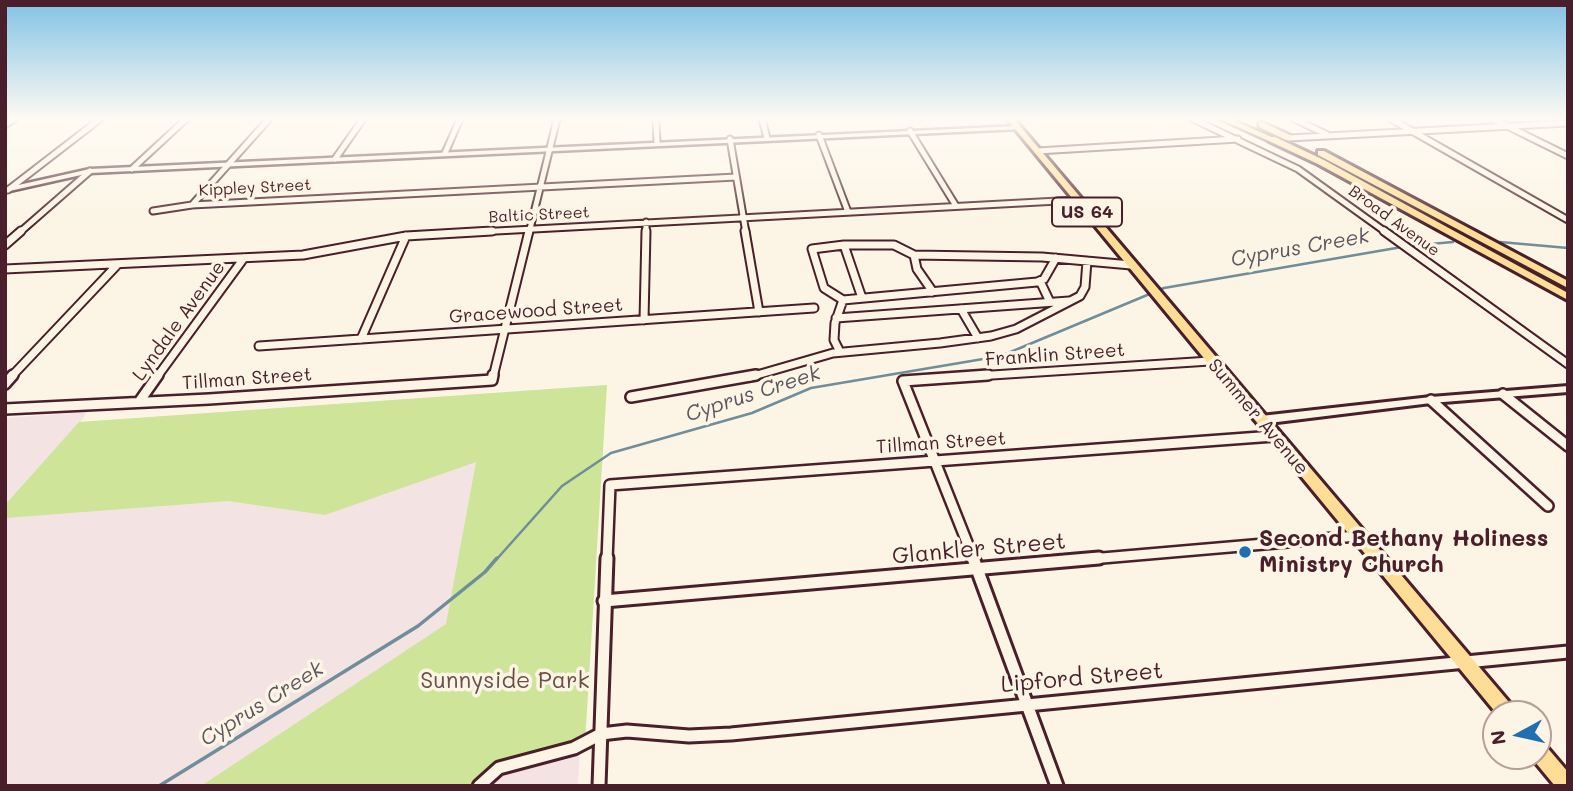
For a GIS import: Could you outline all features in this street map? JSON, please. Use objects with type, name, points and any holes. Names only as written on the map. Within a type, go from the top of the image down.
[{"type":"main road","name":"Summer Avenue","points":[[1041,156],[1496,700]]},
{"type":"main road","points":[[1308,156],[1568,297]]},
{"type":"main road","points":[[1323,156],[1568,285]]},
{"type":"main road","points":[[1261,420],[1431,400],[1568,389]]},
{"type":"main road","points":[[1552,768],[1567,786]]},
{"type":"street","points":[[7,190],[52,156]]},
{"type":"street","points":[[132,169],[146,156]]},
{"type":"street","points":[[192,205],[236,156]]},
{"type":"street","points":[[7,190],[90,171],[392,156]]},
{"type":"street","points":[[505,330],[527,230],[549,156]]},
{"type":"street","points":[[733,156],[759,312]]},
{"type":"street","points":[[827,156],[848,212]]},
{"type":"street","points":[[925,156],[956,206]]},
{"type":"street","name":"Broad Avenue","points":[[1273,156],[1298,169],[1568,364]]},
{"type":"street","points":[[1456,156],[1568,220]]},
{"type":"street","points":[[5,245],[90,171]]},
{"type":"street","name":"Kippley Street","points":[[153,211],[192,205],[736,177]]},
{"type":"street","name":"Baltic Street","points":[[5,269],[329,252],[406,236],[1077,200]]},
{"type":"street","points":[[644,320],[646,222]]},
{"type":"street","points":[[361,339],[406,236]]},
{"type":"street","points":[[1056,258],[1054,265],[1040,281],[843,300],[824,288],[812,249],[844,245],[894,245],[914,255],[1056,258],[1130,265]]},
{"type":"street","points":[[844,245],[862,298]]},
{"type":"street","points":[[914,255],[917,269],[933,292]]},
{"type":"street","name":"Lyndale Avenue","points":[[139,402],[244,258]]},
{"type":"street","points":[[631,397],[740,380],[840,352],[978,338],[1016,329],[1080,296],[1085,287],[1087,261]]},
{"type":"street","points":[[5,384],[118,264]]},
{"type":"street","points":[[1040,281],[1050,302]]},
{"type":"street","points":[[840,352],[834,340],[836,318],[843,300]]},
{"type":"street","points":[[836,318],[1072,301]]},
{"type":"street","name":"Gracewood Street","points":[[259,346],[814,308]]},
{"type":"street","points":[[961,309],[978,338]]},
{"type":"street","name":"Tillman Street","points":[[5,408],[492,380],[505,330]]},
{"type":"street","name":"Franklin Street","points":[[935,461],[903,381],[1210,361]]},
{"type":"street","points":[[1503,394],[1568,446]]},
{"type":"street","points":[[1431,400],[1548,506]]},
{"type":"street","name":"Tillman Street","points":[[604,601],[610,485],[1274,436]]},
{"type":"street","points":[[935,461],[1057,786]]},
{"type":"street","name":"Glankler Street","points":[[604,601],[1357,536]]},
{"type":"street","points":[[599,786],[604,601]]},
{"type":"street","name":"Lipford Street","points":[[601,734],[627,731],[689,736],[731,734],[1568,653]]},
{"type":"street","points":[[479,786],[499,768],[574,748],[601,734]]},
{"type":"shaded area","points":[[607,385],[598,447],[578,786],[5,786],[5,418],[87,412],[81,422]]},
{"type":"green space","name":"Sunnyside Park","points":[[607,385],[585,742],[499,768],[479,786],[201,786],[446,624],[476,462],[325,515],[228,501],[5,518],[5,505],[79,422]]},
{"type":"waterway","name":"Cyprus Creek","points":[[1408,246],[1453,242]]},
{"type":"waterway","points":[[1500,242],[1568,248]]},
{"type":"waterway","name":"Cyprus Creek","points":[[496,560],[562,486],[611,453],[752,413],[811,388],[1001,356],[1164,288],[1402,247]]},
{"type":"waterway","name":"Cyprus Creek","points":[[159,786],[418,626],[485,572],[497,558]]},
{"type":"place","name":"Second Bethany Holiness Ministry Church","points":[[1245,552]]}]
